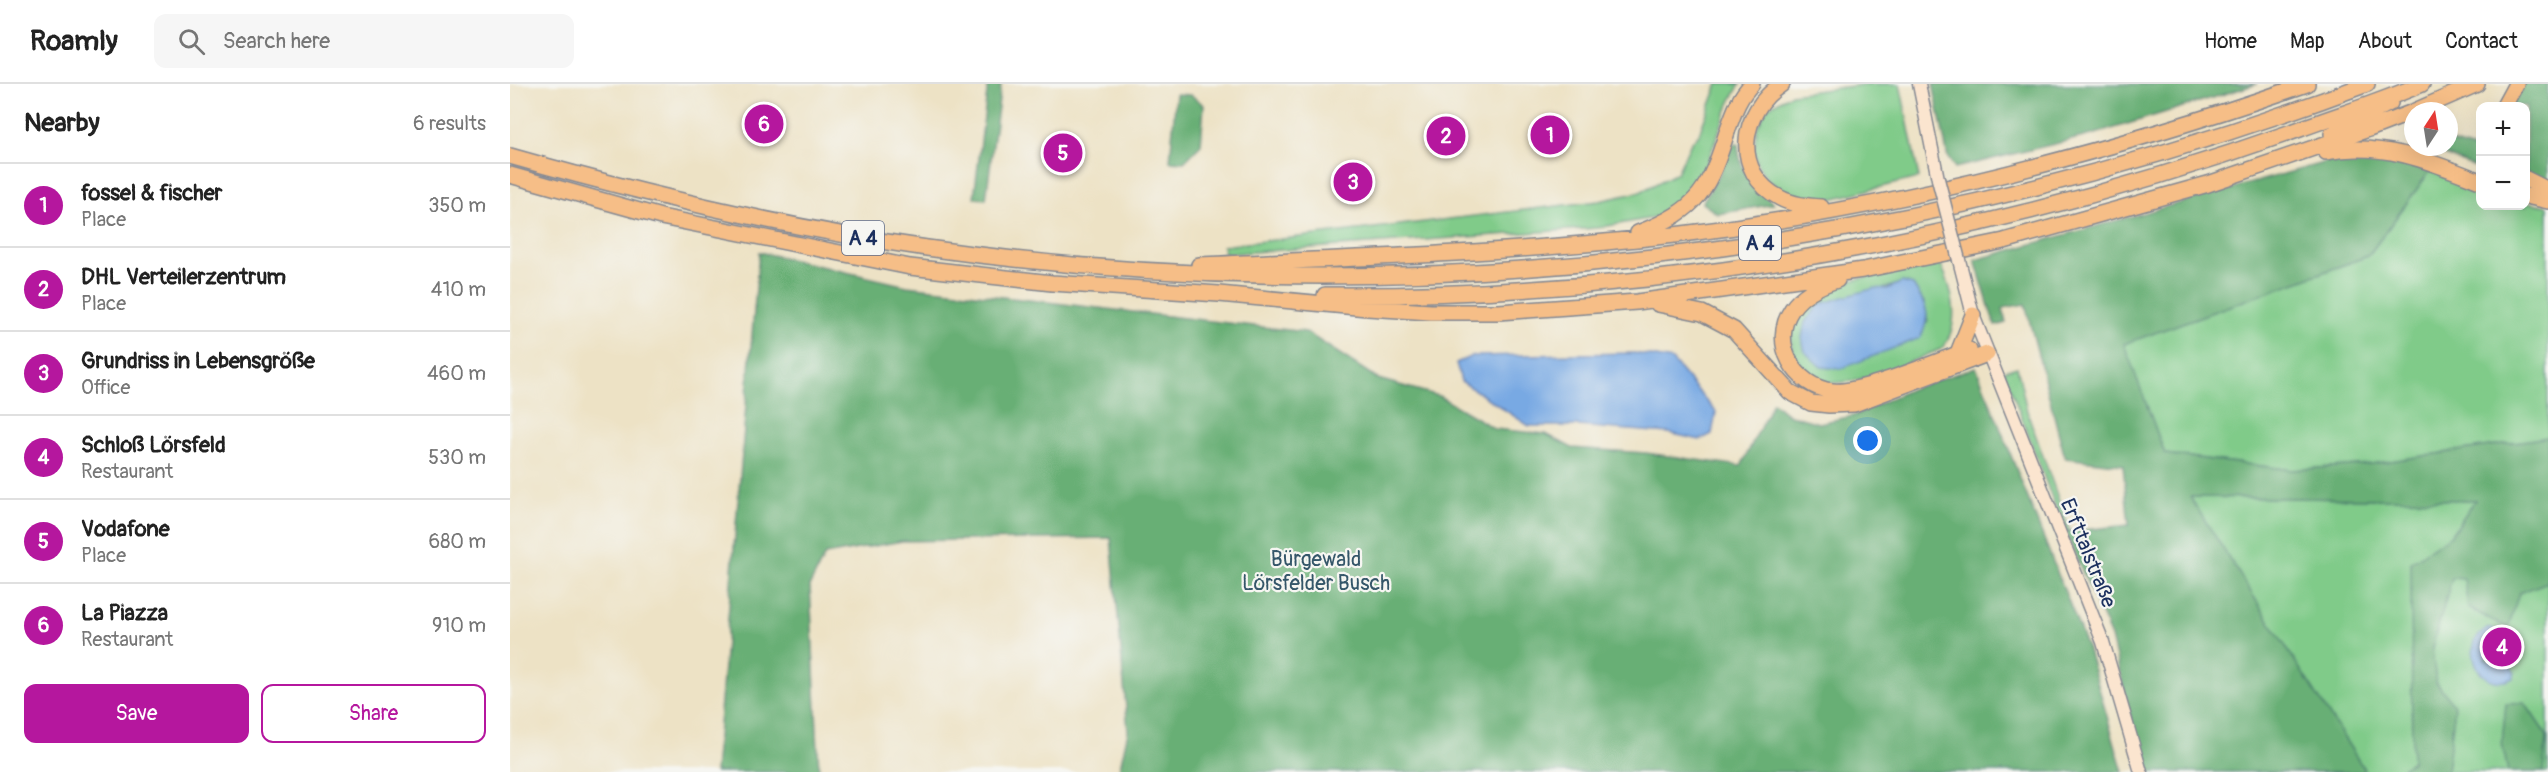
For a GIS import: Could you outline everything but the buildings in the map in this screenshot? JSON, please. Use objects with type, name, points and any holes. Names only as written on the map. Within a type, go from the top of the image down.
[{"type":"highway","points":[[1624,239],[1670,219],[1682,212],[1700,195],[1715,170],[1735,109],[1752,84]]},
{"type":"highway","points":[[1782,84],[1762,100],[1751,122],[1747,153],[1754,173],[1762,185],[1787,201],[1804,206],[1848,208]]},
{"type":"highway","points":[[1134,268],[1551,246],[1672,235],[1848,208],[2068,159],[2163,132],[2307,84]]},
{"type":"highway","name":"A 4","points":[[510,156],[675,200],[827,232],[940,250],[1030,260],[1219,275],[1359,276],[1526,270],[1717,250],[1822,234],[2011,194],[2108,170],[2288,114],[2367,84]]},
{"type":"highway","points":[[2435,102],[2476,84]]},
{"type":"highway","points":[[2506,102],[2516,84]]},
{"type":"highway","points":[[2270,164],[2374,113],[2418,86]]},
{"type":"highway","name":"A 4","points":[[510,175],[661,217],[910,267],[1052,283],[1219,294],[1364,295],[1514,290],[1719,272],[1865,248],[1959,228],[2152,178],[2228,155],[2418,86]]},
{"type":"highway","points":[[1219,294],[1431,312],[1499,312],[1637,302],[1863,270],[2026,235],[2146,203],[2270,164],[2404,115]]},
{"type":"highway","points":[[2270,164],[2337,150],[2390,150],[2420,157],[2476,179]]},
{"type":"highway","points":[[2530,181],[2548,190]]},
{"type":"highway","points":[[2530,197],[2548,201]]},
{"type":"highway","points":[[1863,270],[1822,285],[1799,301],[1789,315],[1784,334],[1785,351],[1804,382],[1835,392],[1855,390],[1958,353],[1986,349]]},
{"type":"highway","points":[[1637,302],[1681,307],[1714,317],[1734,330],[1790,392],[1811,403],[1854,404],[1986,349]]},
{"type":"highway","points":[[1958,353],[1973,315]]},
{"type":"main road","name":"Erfttalstraße","points":[[1919,84],[1938,179],[1973,315],[2103,642],[2141,772]]},
{"type":"green space","points":[[988,84],[1001,84],[986,199],[974,198]]},
{"type":"green space","points":[[1718,84],[1740,84],[1730,102],[1700,182],[1658,217],[1597,228],[1224,254],[1223,246],[1599,201],[1640,192],[1677,173],[1691,143],[1699,134]]},
{"type":"green space","points":[[1869,84],[1900,84],[1919,178],[1818,202],[1790,196],[1768,180],[1758,166],[1754,150],[1757,128],[1767,108],[1791,94]]},
{"type":"green space","points":[[1933,84],[2257,84],[2092,135],[1955,168],[1948,158]]},
{"type":"green space","points":[[2520,84],[2548,84],[2548,184],[2530,174],[2530,102],[2512,102]]},
{"type":"green space","points":[[1176,94],[1191,95],[1204,105],[1201,145],[1184,162],[1170,161]]},
{"type":"green space","points":[[1738,144],[1741,163],[1748,178],[1774,204],[1718,214],[1702,203],[1720,173],[1730,145]]},
{"type":"green space","points":[[2458,144],[2476,150],[2476,167],[2448,156],[2458,156]]},
{"type":"green space","points":[[2367,154],[2409,161],[2430,171],[2368,256],[2124,344],[2165,454],[2293,470],[2371,464],[2548,437],[2548,582],[2519,593],[2508,628],[2468,608],[2464,579],[2452,578],[2432,648],[2436,682],[2455,706],[2447,772],[2397,772],[2412,761],[2411,562],[2451,535],[2475,500],[2190,497],[2366,772],[2144,772],[2111,637],[2065,532],[2129,525],[2123,465],[2065,458],[2025,304],[2003,308],[2006,323],[1995,326],[1975,260],[2337,159]]},
{"type":"green space","points":[[2430,171],[2476,188],[2476,210],[2530,210],[2530,203],[2548,206],[2548,437],[2371,464],[2293,470],[2165,454],[2123,344],[2368,256]]},
{"type":"green space","name":"Bürgewald Lörsfelder Busch","points":[[759,252],[907,286],[1306,332],[1378,379],[1439,396],[1495,429],[1546,434],[1572,448],[1646,453],[1741,466],[1773,402],[1787,414],[1819,423],[1853,416],[1911,389],[1976,367],[2088,650],[2123,772],[1119,772],[1128,731],[1111,538],[902,541],[825,555],[810,585],[819,772],[715,772]]},
{"type":"green space","points":[[1941,265],[1952,297],[1953,319],[1948,340],[1941,349],[1878,374],[1843,382],[1827,382],[1814,378],[1794,356],[1791,341],[1792,328],[1799,311],[1812,297],[1838,284],[1892,272]],"holes":[[[1902,282],[1913,285],[1924,302],[1928,322],[1867,357],[1840,369],[1854,296]]]},
{"type":"green space","points":[[2017,367],[2027,411],[2070,532],[2065,532],[2004,371]]},
{"type":"green space","points":[[2189,497],[2476,500],[2451,534],[2548,555],[2548,772],[2315,772]]},
{"type":"green space","points":[[2525,703],[2547,736],[2543,772],[2508,772],[2502,743],[2506,704]]},
{"type":"water","points":[[1902,282],[1913,285],[1925,305],[1927,317],[1920,338],[1840,369],[1821,367],[1805,352],[1802,338],[1805,322],[1820,304],[1875,288],[1887,289]]},
{"type":"water","points":[[1635,353],[1672,360],[1716,412],[1712,434],[1700,440],[1668,433],[1578,426],[1529,426],[1461,381],[1456,363],[1472,356]]},
{"type":"water","points":[[2490,628],[2504,633],[2503,639],[2489,639],[2485,660],[2510,664],[2515,672],[2513,678],[2500,681],[2489,679],[2476,663],[2473,653],[2475,642],[2480,633]]},
{"type":"place","name":"La Piazza","points":[[764,124]]},
{"type":"place","name":"fossel & fischer","points":[[1550,135]]},
{"type":"place","name":"DHL Verteilerzentrum","points":[[1446,136]]},
{"type":"place","name":"Vodafone","points":[[1063,153]]},
{"type":"place","name":"Grundriss in Lebensgröße","points":[[1353,182]]},
{"type":"place","name":"Schloß Lörsfeld","points":[[2502,647]]}]
